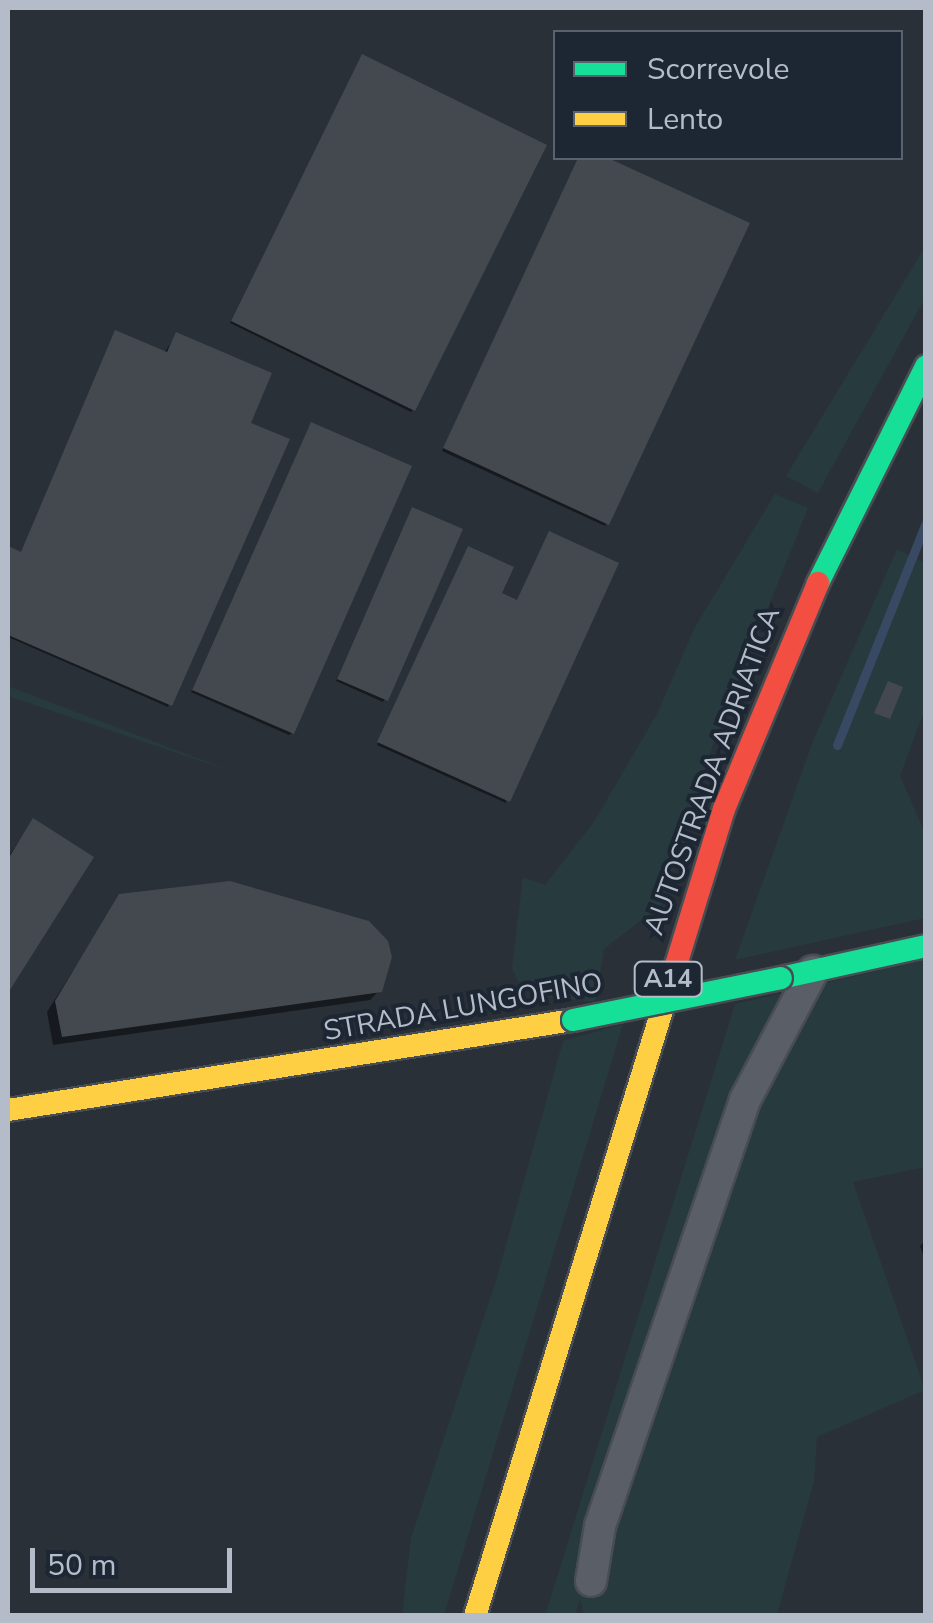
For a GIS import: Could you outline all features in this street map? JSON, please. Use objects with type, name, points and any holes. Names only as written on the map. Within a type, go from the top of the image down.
[{"type":"main road","name":"AUTOSTRADA ADRIATICA","points":[[475,1616],[724,809],[822,569],[926,366]]},
{"type":"main road","name":"STRADA LUNGOFINO","points":[[8,1110],[572,1020],[926,946]]},
{"type":"main road","name":"A14","points":[[694,1016],[712,961]]},
{"type":"street","points":[[591,1581],[600,1526],[745,1100],[813,971]]},
{"type":"green space","points":[[925,247],[925,298],[818,493],[786,476]]},
{"type":"green space","points":[[775,494],[808,508],[714,742],[661,905],[604,949],[595,1002],[548,997],[519,983],[512,968],[523,877],[545,885],[594,822],[657,714],[694,629]]},
{"type":"green space","points":[[897,549],[925,563],[925,709],[900,776],[925,833],[925,918],[735,960],[813,741]]},
{"type":"green space","points":[[8,686],[239,774],[8,696]]},
{"type":"green space","points":[[925,960],[925,1167],[853,1182],[925,1390],[817,1437],[814,1481],[777,1615],[584,1615],[580,1599],[575,1615],[545,1616],[735,1004]]},
{"type":"green space","points":[[623,1024],[444,1615],[402,1616],[411,1538],[496,1281],[563,1041]]},
{"type":"building","points":[[362,54],[547,145],[415,411],[231,321]]},
{"type":"building","points":[[577,160],[612,160],[750,223],[609,525],[443,448]]},
{"type":"building","points":[[115,330],[167,352],[176,332],[272,373],[251,423],[290,439],[172,706],[8,635],[8,546],[21,552]]},
{"type":"building","points":[[311,422],[412,466],[294,734],[192,690]]},
{"type":"building","points":[[412,507],[463,529],[388,701],[337,679]]},
{"type":"building","points":[[549,531],[619,563],[510,802],[377,742],[468,546],[514,567],[502,593],[517,600]]},
{"type":"building","points":[[888,681],[903,687],[890,719],[874,713]]},
{"type":"building","points":[[33,818],[94,857],[8,993],[8,859]]},
{"type":"building","points":[[230,881],[369,921],[388,941],[392,957],[382,992],[62,1037],[55,1001],[119,894]]},
{"type":"waterway","points":[[837,745],[926,523]]},
{"type":"traffic: fast","points":[[818,583],[926,366]]},
{"type":"traffic: fast","points":[[781,978],[926,946]]},
{"type":"traffic: fast","points":[[573,1020],[781,978]]},
{"type":"traffic: slow","points":[[475,1616],[676,965]]},
{"type":"traffic: slow","points":[[8,1110],[573,1020]]},
{"type":"traffic: jam","points":[[676,965],[724,809],[818,583]]}]
